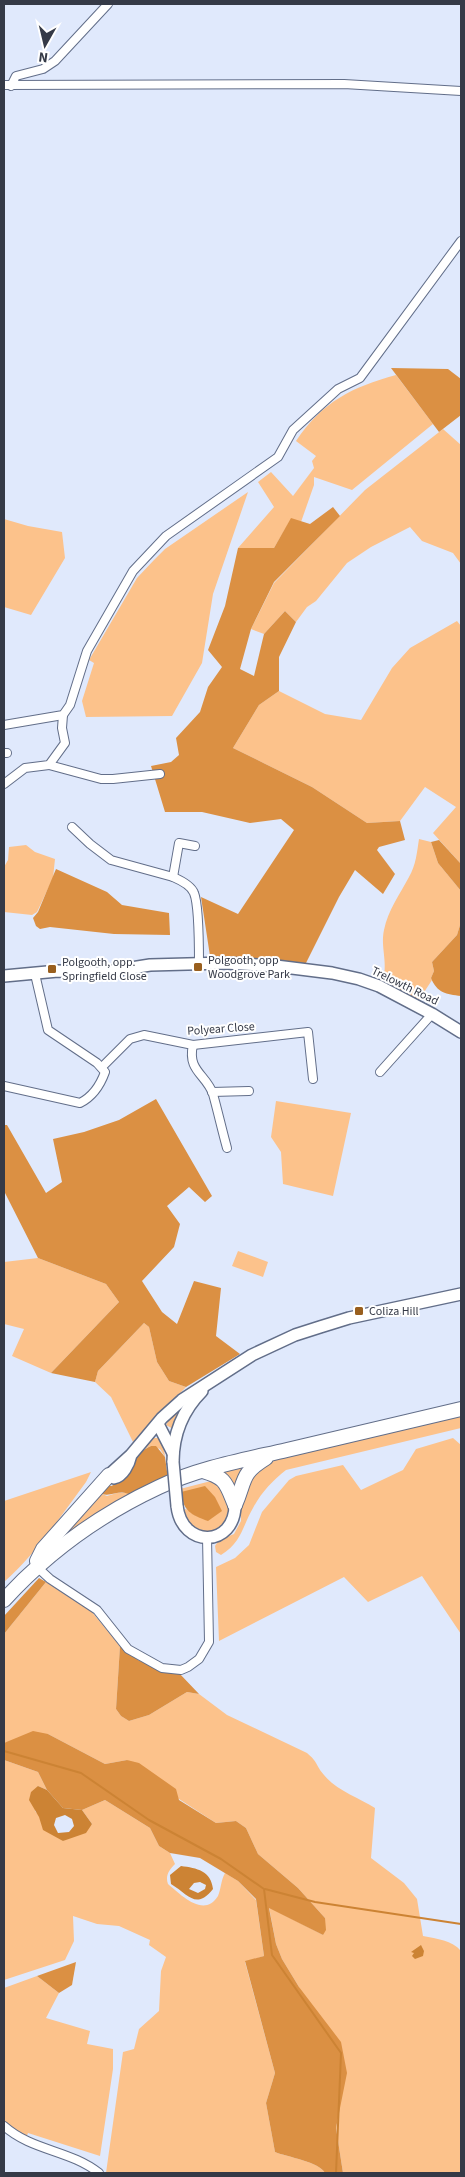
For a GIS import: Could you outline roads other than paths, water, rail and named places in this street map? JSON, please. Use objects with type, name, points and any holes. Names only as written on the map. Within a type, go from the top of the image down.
[{"type":"highway","points":[[4,1600],[37,1567],[78,1534],[116,1510],[161,1486],[237,1461],[461,1410]]},
{"type":"highway","points":[[235,1505],[240,1487],[248,1471],[273,1453]]},
{"type":"highway","points":[[203,1472],[216,1475],[226,1482],[235,1505]]},
{"type":"highway","points":[[37,1567],[38,1556],[43,1549],[109,1475]]},
{"type":"street","points":[[7,85],[16,76],[42,69],[55,61],[108,4]]},
{"type":"street","points":[[7,85],[344,84],[461,91]]},
{"type":"street","points":[[49,765],[65,743],[62,728],[63,715],[70,705],[87,651],[133,570],[166,536],[278,457],[293,430],[338,389],[360,378],[461,241]]},
{"type":"street","points":[[4,725],[63,715]]},
{"type":"street","points":[[4,784],[25,768],[49,765],[101,779],[160,774]]},
{"type":"street","points":[[72,827],[111,860],[181,880],[194,892],[200,964]]},
{"type":"street","points":[[173,877],[179,843],[195,846]]},
{"type":"street","name":"Trelowth Road","points":[[4,976],[58,971],[100,973],[150,965],[276,966],[359,979],[379,986],[432,1014],[461,1032]]},
{"type":"street","points":[[4,1086],[80,1103],[88,1099],[105,1072],[102,1067],[48,1030],[35,974]]},
{"type":"street","points":[[380,1072],[432,1014]]},
{"type":"street","name":"Polyear Close","points":[[102,1067],[130,1039],[136,1037],[152,1036],[193,1045],[308,1032],[313,1079]]},
{"type":"street","points":[[193,1045],[192,1062],[212,1092],[227,1148]]},
{"type":"street","points":[[212,1092],[249,1091]]},
{"type":"street","points":[[109,1475],[114,1478],[119,1477],[129,1462],[131,1455],[182,1400],[240,1361],[295,1335],[350,1318],[461,1294]]},
{"type":"street","points":[[208,1383],[188,1408],[174,1437],[173,1457],[180,1521],[185,1528],[196,1535],[207,1537],[218,1534],[228,1528],[234,1519],[235,1505]]},
{"type":"street","points":[[158,1424],[174,1437]]},
{"type":"street","points":[[37,1567],[50,1579],[97,1610],[128,1649],[162,1668],[181,1670],[199,1659],[209,1642],[207,1537]]},
{"type":"street","points":[[4,2126],[30,2144],[73,2158],[89,2165],[99,2173]]},
{"type":"waterway","points":[[4,1751],[81,1773],[149,1820],[221,1859],[264,1889],[272,1955],[341,2053],[336,2173]]},
{"type":"waterway","points":[[265,1889],[315,1902],[461,1924]]},
{"type":"place","name":"Polgooth, opp Woodgrove Park","points":[[198,967]]},
{"type":"place","name":"Polgooth, opp. Springfield Close","points":[[52,969]]},
{"type":"place","name":"Coliza Hill","points":[[359,1311]]}]
